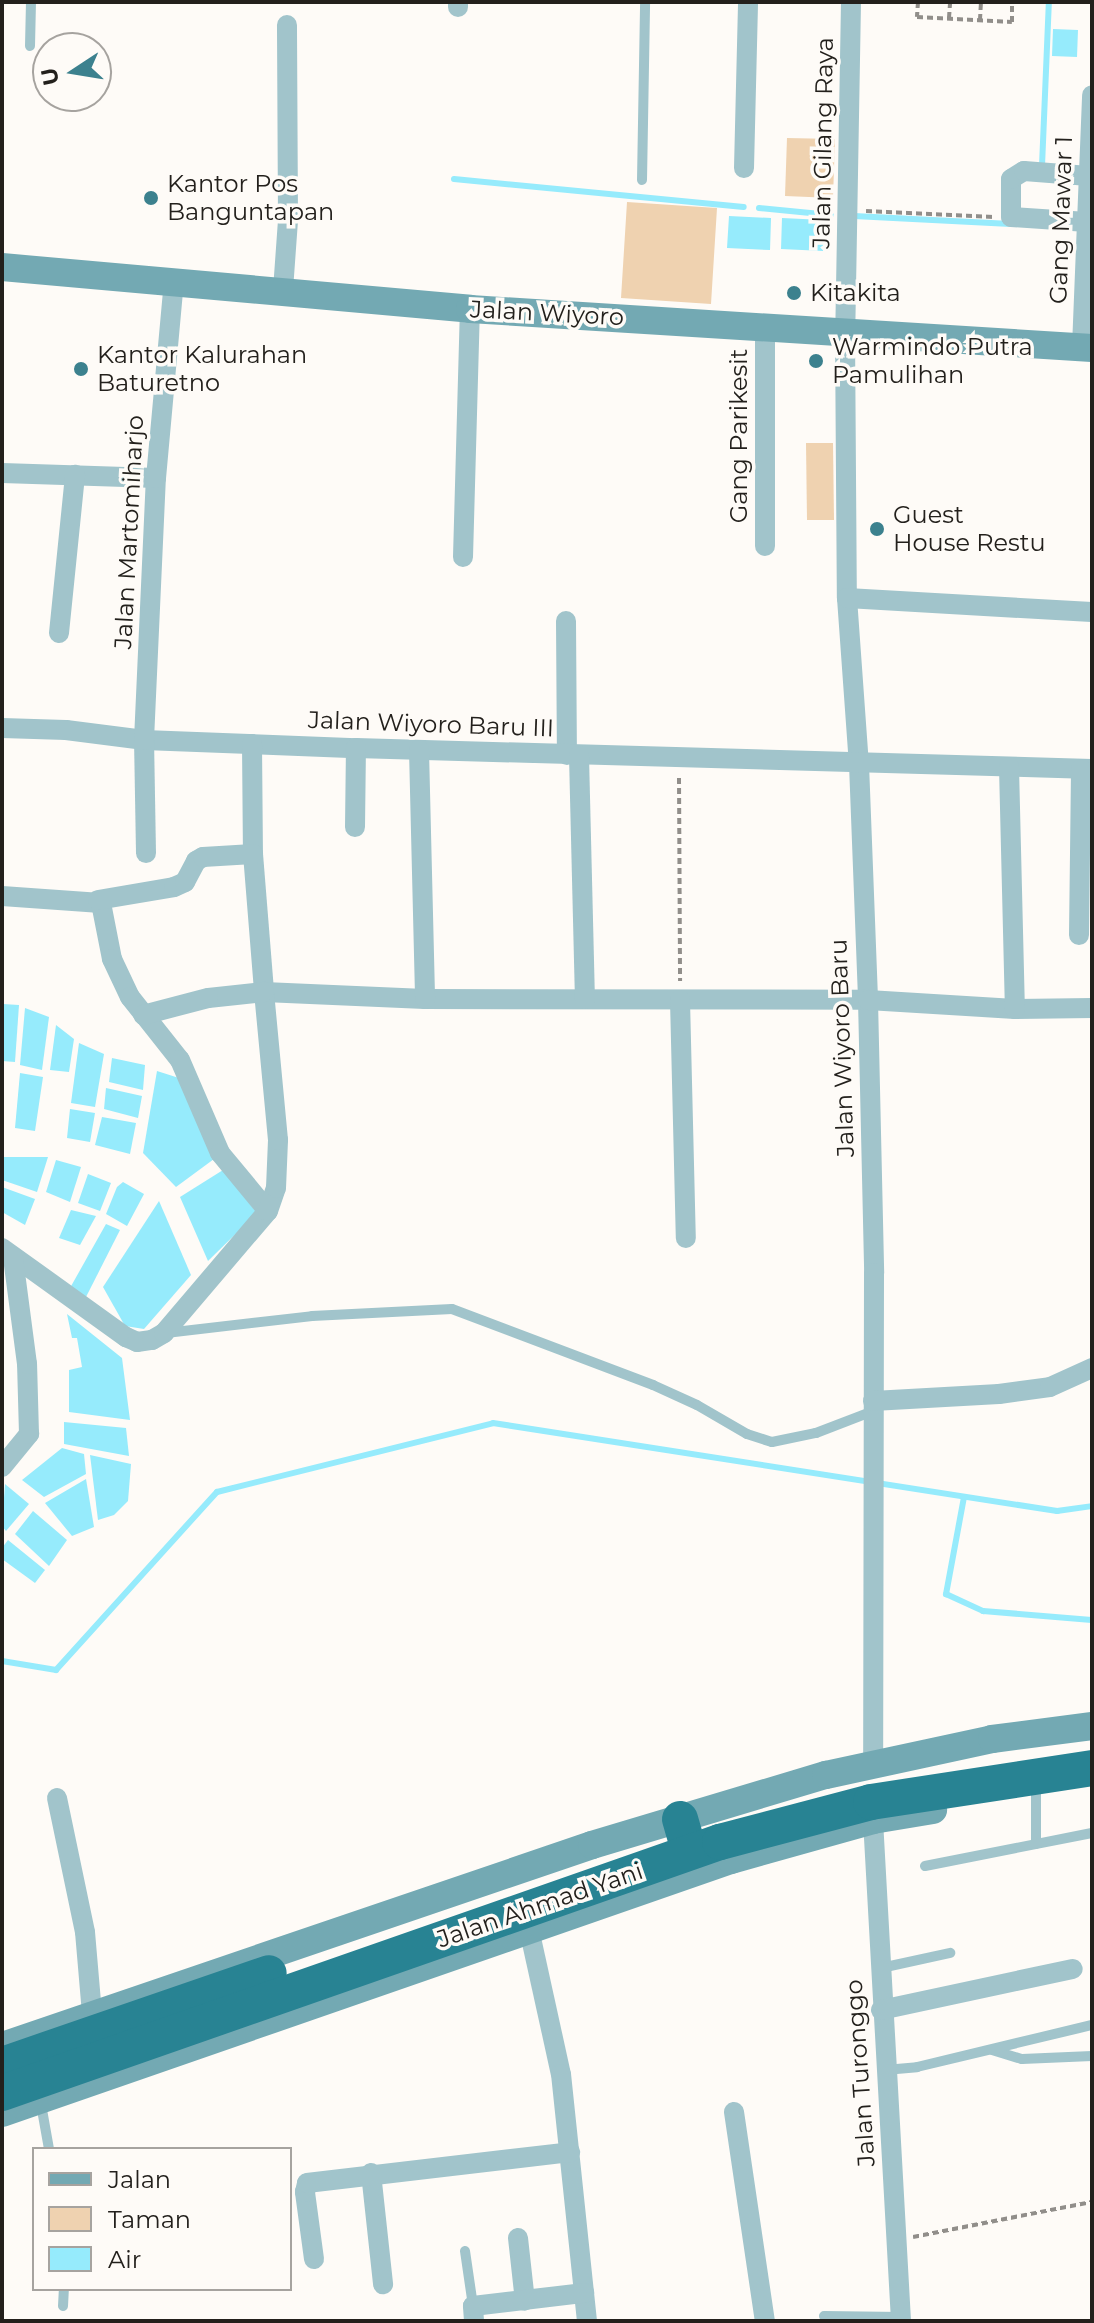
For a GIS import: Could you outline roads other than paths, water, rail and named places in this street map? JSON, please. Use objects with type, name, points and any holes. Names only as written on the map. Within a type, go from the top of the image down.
[{"type":"highway","name":"Jalan Ahmad Yani","points":[[2,2065],[683,1827],[868,1782],[986,1760],[1092,1747]]},
{"type":"highway","name":"Jalan Ahmad Yani","points":[[2,2093],[720,1842],[871,1802],[1036,1783],[1092,1768]]},
{"type":"street","points":[[744,168],[748,2]]},
{"type":"street","name":"Jalan Gilang Raya","points":[[845,332],[851,2]]},
{"type":"street","points":[[283,290],[288,220],[287,25]]},
{"type":"street","name":"Gang Mawar 1","points":[[1087,348],[1087,222],[1092,95]]},
{"type":"street","points":[[1087,222],[1011,217],[1011,179],[1016,173],[1024,171],[1089,176]]},
{"type":"street","name":"Jalan Wiyoro","points":[[2,267],[470,309],[765,325],[1087,348]]},
{"type":"street","name":"Jalan Martomiharjo","points":[[146,853],[144,740],[156,478],[174,281]]},
{"type":"street","points":[[463,557],[470,309]]},
{"type":"street","name":"Gang Parikesit","points":[[765,325],[765,546]]},
{"type":"street","name":"Jalan Wiyoro Baru","points":[[845,332],[847,598],[859,764],[868,1000],[873,1763]]},
{"type":"street","points":[[2,473],[156,478]]},
{"type":"street","points":[[59,633],[75,475]]},
{"type":"street","points":[[847,598],[1092,612]]},
{"type":"street","points":[[566,621],[585,999]]},
{"type":"street","name":"Jalan Wiyoro Baru III","points":[[2,728],[66,730],[144,740],[573,756],[1086,769]]},
{"type":"street","points":[[7,1252],[151,1338],[268,1211],[276,1188],[278,1140],[253,854],[252,744]]},
{"type":"street","points":[[355,827],[356,748]]},
{"type":"street","points":[[419,750],[425,999]]},
{"type":"street","points":[[1009,767],[1015,1009]]},
{"type":"street","points":[[1079,935],[1086,769]]},
{"type":"street","points":[[2,896],[98,900],[174,887],[185,882],[196,861],[203,857],[253,854]]},
{"type":"street","points":[[98,900],[104,908],[112,959],[130,997],[180,1060],[220,1153],[268,1211]]},
{"type":"street","points":[[143,1015],[208,998],[264,992],[425,999],[868,1000],[1015,1009],[1092,1008]]},
{"type":"street","points":[[680,1000],[686,1238]]},
{"type":"street","points":[[2,1467],[29,1434],[27,1364],[7,1252]]},
{"type":"street","points":[[873,1406],[1050,1387],[1092,1368]]},
{"type":"street","points":[[2,2046],[92,2013],[683,1827],[873,1763],[992,1739],[1092,1726]]},
{"type":"street","points":[[2,2113],[731,1860],[873,1820],[1036,1783],[1092,1786]]},
{"type":"street","points":[[57,1798],[85,1932],[92,2013]]},
{"type":"street","name":"Jalan Turonggo","points":[[873,1820],[881,2010],[899,2239],[901,2319]]},
{"type":"street","points":[[529,1929],[561,2074],[587,2321]]},
{"type":"street","points":[[881,2010],[1073,1969]]},
{"type":"street","points":[[734,2112],[765,2321]]},
{"type":"street","points":[[314,2259],[305,2186],[318,2179],[570,2152]]},
{"type":"street","points":[[371,2173],[383,2284]]},
{"type":"street","points":[[518,2238],[525,2301]]},
{"type":"street","points":[[473,2314],[525,2301],[584,2293]]},
{"type":"lane","points":[[30,46],[31,2]]},
{"type":"lane","points":[[642,180],[645,2]]},
{"type":"lane","points":[[151,1338],[312,1316],[452,1309],[653,1385],[697,1405],[747,1434],[772,1442],[816,1433],[873,1406]]},
{"type":"lane","points":[[1036,1783],[1036,1844]]},
{"type":"lane","points":[[925,1866],[1092,1833]]},
{"type":"lane","points":[[879,1968],[950,1953]]},
{"type":"lane","points":[[885,2070],[917,2067],[1092,2025]]},
{"type":"lane","points":[[990,2049],[1022,2059],[1092,2056]]},
{"type":"lane","points":[[40,2100],[49,2147]]},
{"type":"lane","points":[[465,2251],[473,2314]]},
{"type":"lane","points":[[63,2306],[64,2291]]},
{"type":"lane","points":[[824,2316],[901,2319]]},
{"type":"water","points":[[1053,29],[1078,30],[1077,57],[1052,56]]},
{"type":"water","points":[[729,216],[771,218],[770,250],[727,248]]},
{"type":"water","points":[[782,218],[824,220],[823,251],[781,249]]},
{"type":"water","points":[[3,1004],[19,1005],[15,1062],[2,1061]]},
{"type":"water","points":[[25,1008],[49,1017],[42,1070],[20,1065]]},
{"type":"water","points":[[56,1025],[74,1039],[69,1072],[50,1070]]},
{"type":"water","points":[[79,1043],[104,1054],[95,1107],[71,1103]]},
{"type":"water","points":[[112,1058],[145,1065],[143,1090],[109,1082]]},
{"type":"water","points":[[157,1071],[179,1078],[214,1159],[176,1187],[143,1153]]},
{"type":"water","points":[[20,1073],[43,1077],[35,1131],[15,1128]]},
{"type":"water","points":[[106,1088],[142,1096],[138,1118],[104,1109]]},
{"type":"water","points":[[70,1109],[95,1113],[90,1142],[67,1138]]},
{"type":"water","points":[[102,1117],[136,1123],[130,1154],[95,1145]]},
{"type":"water","points":[[2,1157],[48,1157],[37,1192],[2,1180]]},
{"type":"water","points":[[56,1160],[81,1167],[70,1202],[46,1192]]},
{"type":"water","points":[[223,1170],[257,1213],[208,1261],[180,1197]]},
{"type":"water","points":[[88,1174],[111,1183],[100,1211],[78,1203]]},
{"type":"water","points":[[123,1182],[144,1194],[127,1226],[106,1214],[117,1187]]},
{"type":"water","points":[[2,1187],[35,1199],[25,1225],[2,1212]]},
{"type":"water","points":[[159,1201],[191,1275],[144,1329],[125,1326],[103,1287]]},
{"type":"water","points":[[71,1210],[96,1216],[80,1245],[59,1238]]},
{"type":"water","points":[[106,1224],[120,1230],[86,1297],[70,1288]]},
{"type":"water","points":[[67,1314],[122,1358],[130,1420],[69,1412],[69,1370],[82,1367],[77,1338],[72,1338]]},
{"type":"water","points":[[64,1422],[126,1428],[129,1456],[64,1444]]},
{"type":"water","points":[[62,1448],[84,1454],[86,1474],[44,1497],[22,1480]]},
{"type":"water","points":[[90,1455],[131,1464],[128,1501],[114,1515],[98,1520]]},
{"type":"water","points":[[86,1479],[94,1527],[72,1536],[45,1503]]},
{"type":"water","points":[[5,1484],[29,1504],[6,1531],[2,1526]]},
{"type":"water","points":[[33,1511],[67,1540],[49,1566],[15,1534]]},
{"type":"water","points":[[8,1540],[45,1570],[35,1583],[2,1559],[2,1548]]},
{"type":"waterway","points":[[1042,166],[1049,2]]},
{"type":"waterway","points":[[454,179],[744,207]]},
{"type":"waterway","points":[[759,208],[831,215]]},
{"type":"waterway","points":[[854,216],[1011,224]]},
{"type":"waterway","points":[[2,1661],[56,1670],[217,1492],[493,1423],[1057,1511],[1092,1506]]},
{"type":"waterway","points":[[964,1497],[946,1594],[983,1611],[1092,1620]]},
{"type":"place","name":"Kantor Pos Banguntapan","points":[[151,198]]},
{"type":"place","name":"Kitakita","points":[[794,293]]},
{"type":"place","name":"Warmindo Putra Pamulihan","points":[[816,361]]},
{"type":"place","name":"Kantor Kalurahan Baturetno","points":[[81,369]]},
{"type":"place","name":"Guest House Restu","points":[[877,529]]}]
